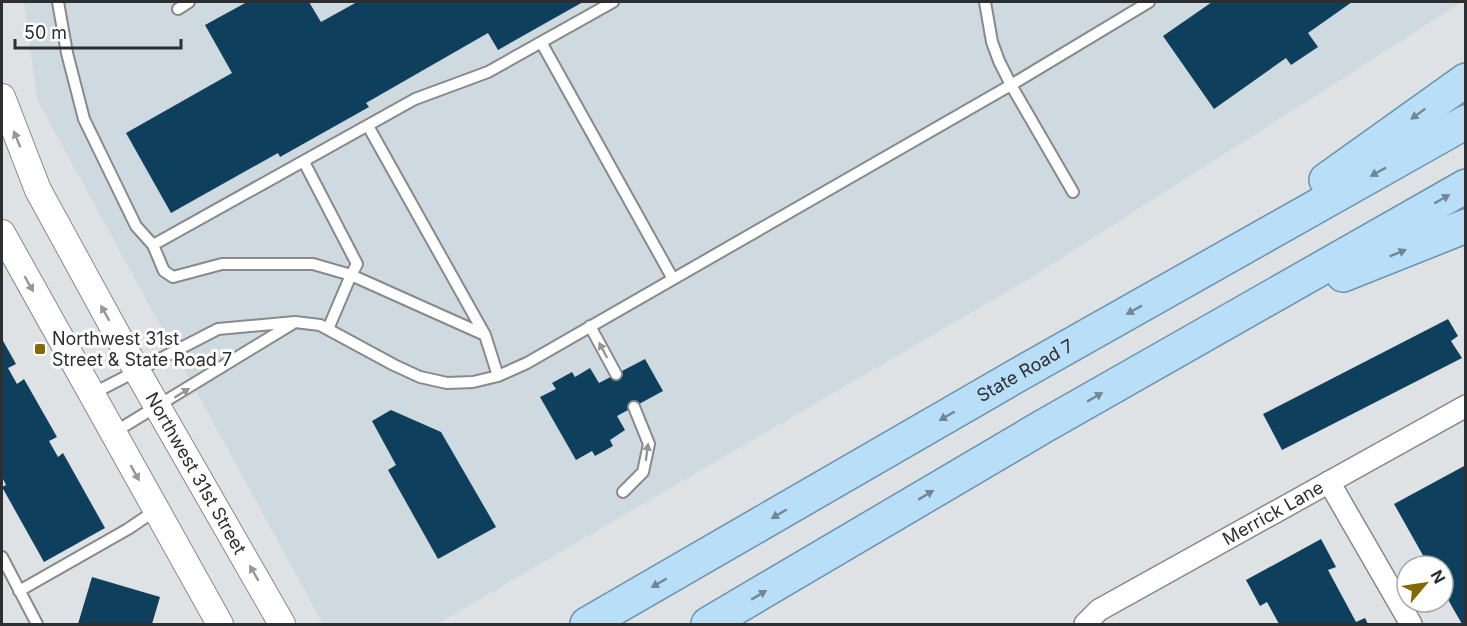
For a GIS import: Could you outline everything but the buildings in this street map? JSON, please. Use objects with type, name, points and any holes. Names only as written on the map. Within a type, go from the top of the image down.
[{"type":"main road","points":[[1185,281],[1466,80]]},
{"type":"main road","name":"State Road 7","points":[[587,624],[1466,122]]},
{"type":"main road","points":[[708,624],[1044,426],[1466,186]]},
{"type":"main road","points":[[1227,321],[1466,226]]},
{"type":"street","name":"Northwest 31st Street","points":[[2,97],[38,190],[137,371],[282,624]]},
{"type":"street","points":[[2,233],[220,624]]},
{"type":"street","name":"Merrick Lane","points":[[1085,624],[1099,610],[1466,406]]},
{"type":"street","points":[[1329,482],[1411,624]]},
{"type":"lane","points":[[58,2],[67,53],[84,119],[136,226],[153,245],[164,271],[173,277],[222,264],[313,264],[351,275],[485,334]]},
{"type":"lane","points":[[178,9],[189,2]]},
{"type":"lane","points":[[153,245],[435,90],[488,72],[613,2]]},
{"type":"lane","points":[[985,2],[992,42],[1011,85],[1073,192]]},
{"type":"lane","points":[[92,394],[218,329],[295,322],[320,325],[394,366],[420,377],[447,382],[473,382],[498,376],[526,363],[1011,85],[1149,2]]},
{"type":"lane","points":[[541,42],[673,279]]},
{"type":"lane","points":[[368,126],[485,334],[498,376]]},
{"type":"lane","points":[[304,162],[357,264],[328,330]]},
{"type":"lane","points":[[113,433],[295,322]]},
{"type":"lane","points":[[590,326],[616,374]]},
{"type":"lane","points":[[623,492],[643,472],[649,444],[634,407]]},
{"type":"lane","points":[[19,591],[128,529],[156,510]]},
{"type":"lane","points":[[2,557],[38,624]]},
{"type":"shaded area","points":[[24,2],[1462,2],[1027,280],[437,624],[323,624],[37,99]]},
{"type":"place","name":"Northwest 31st Street & State Road 7","points":[[40,349]]}]
